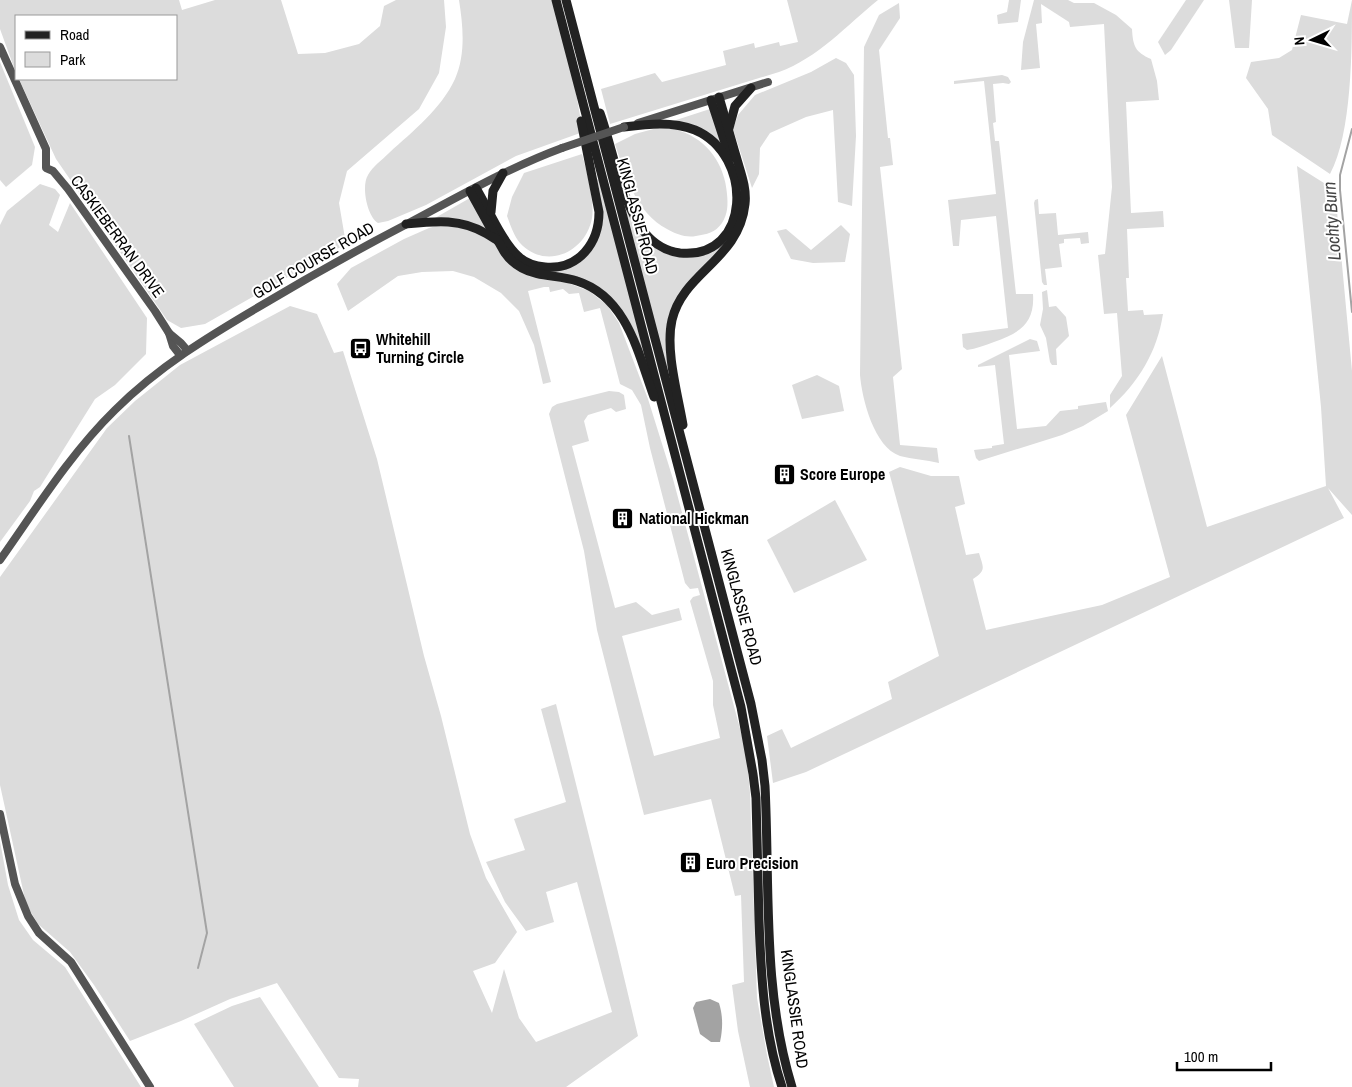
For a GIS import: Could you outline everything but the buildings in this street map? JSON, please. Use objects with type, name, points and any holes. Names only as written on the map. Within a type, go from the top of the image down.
[{"type":"main road","name":"KINGLASSIE ROAD","points":[[556,0],[741,706],[750,750],[756,798],[763,998],[770,1038],[782,1087]]},
{"type":"main road","name":"KINGLASSIE ROAD","points":[[566,0],[751,704],[762,760],[766,811],[771,967],[782,1042],[792,1087]]},
{"type":"main road","points":[[473,189],[491,214],[508,246],[524,261],[540,266],[557,267],[573,262],[587,251],[596,236],[599,212],[566,38]]},
{"type":"main road","points":[[576,41],[630,206],[641,227],[651,239],[660,247],[671,251],[692,253],[705,250],[722,239],[732,225],[737,205],[737,185],[715,99]]},
{"type":"main road","points":[[728,129],[735,106],[751,88]]},
{"type":"main road","points":[[693,482],[671,354],[670,329],[674,312],[686,292],[731,243],[742,217],[745,198],[743,182],[728,129],[715,99]]},
{"type":"main road","points":[[624,127],[668,124],[695,130],[703,134],[718,147],[733,168]]},
{"type":"main road","points":[[491,214],[493,191],[503,173]]},
{"type":"main road","points":[[473,189],[497,240],[510,260],[524,269],[581,282],[604,295],[614,305],[628,326],[673,451]]},
{"type":"main road","points":[[406,224],[454,222],[473,227],[497,240]]},
{"type":"street","name":"CASKIEBERRAN DRIVE","points":[[0,47],[46,149],[46,168],[53,171],[68,189],[169,333],[181,343],[183,353]]},
{"type":"street","name":"GOLF COURSE ROAD","points":[[0,560],[74,456],[114,410],[183,353],[310,276],[522,163],[624,127],[768,82]]},
{"type":"street","points":[[0,814],[15,884],[28,916],[39,933],[71,962],[150,1087]]},
{"type":"green space","points":[[0,0],[179,0],[182,10],[215,0],[281,0],[298,54],[325,53],[359,44],[380,26],[384,6],[396,0],[444,0],[446,27],[439,73],[419,109],[347,171],[339,203],[346,244],[205,324],[181,328],[167,320],[56,159],[19,80],[178,80],[178,15],[15,15],[15,70],[0,29]]},
{"type":"green space","points":[[459,0],[556,0],[566,38],[583,132],[516,156],[426,205],[388,221],[378,223],[368,208],[365,193],[366,180],[375,166],[434,110],[455,79],[462,50]]},
{"type":"green space","points":[[787,0],[878,0],[819,50],[793,66],[610,124],[601,89],[655,73],[662,82],[726,65],[723,51],[754,43],[755,48],[779,42],[780,46],[798,42]]},
{"type":"green space","points":[[1009,0],[1021,0],[1018,22],[998,24],[997,15],[1007,12]]},
{"type":"green space","points":[[1034,0],[1068,0],[1074,3],[1094,3],[1116,15],[1132,29],[1134,44],[1138,51],[1151,59],[1157,81],[1159,100],[1126,102],[1131,213],[1163,211],[1164,227],[1127,229],[1129,278],[1126,278],[1128,311],[1143,310],[1144,315],[1163,314],[1156,341],[1145,366],[1130,388],[1110,408],[1110,395],[1122,376],[1117,313],[1104,314],[1098,255],[1105,254],[1112,187],[1104,24],[1070,27],[1069,22],[1041,4],[1042,23],[1036,24],[1040,68],[1021,70],[1023,42]]},
{"type":"green space","points":[[1186,0],[1204,0],[1171,50],[1165,55],[1158,42]]},
{"type":"green space","points":[[1229,0],[1252,0],[1249,48],[1235,48]]},
{"type":"green space","points":[[1352,0],[1351,66],[1347,114],[1343,137],[1330,174],[1272,135],[1268,109],[1246,78],[1251,62],[1279,58],[1292,50],[1301,15],[1347,24]]},
{"type":"green space","points":[[899,3],[900,18],[879,50],[888,138],[890,138],[893,165],[880,167],[902,369],[893,377],[900,445],[937,448],[939,463],[900,456],[883,443],[871,421],[863,397],[860,375],[864,47],[879,15]]},
{"type":"green space","points":[[836,58],[846,63],[854,75],[856,136],[852,206],[838,202],[833,110],[806,117],[770,133],[760,148],[759,174],[752,188],[733,129],[738,115],[755,95],[811,72]]},
{"type":"green space","points":[[0,62],[35,147],[32,165],[6,187],[0,180]]},
{"type":"green space","points":[[1002,75],[1008,77],[1011,82],[1009,84],[993,84],[996,122],[993,123],[995,141],[999,141],[1016,294],[1033,294],[1033,304],[1028,320],[1018,331],[1003,339],[967,350],[963,347],[962,334],[1008,328],[996,216],[961,220],[959,246],[953,246],[948,200],[996,194],[984,81],[954,84],[954,81]]},
{"type":"green space","points":[[710,109],[722,146],[673,121]]},
{"type":"green space","points":[[657,128],[674,129],[690,135],[707,147],[719,164],[726,183],[727,205],[724,220],[714,231],[707,234],[689,236],[670,231],[656,222],[647,213],[633,192],[615,144],[635,134]]},
{"type":"green space","points":[[582,154],[590,186],[593,212],[588,230],[582,240],[564,254],[541,256],[530,251],[518,240],[507,216],[512,197],[524,173]]},
{"type":"green space","points":[[1297,166],[1335,190],[1352,371],[1352,515],[1328,488],[1344,518],[806,772],[773,783],[767,736],[782,729],[791,748],[892,699],[888,682],[939,656],[889,472],[900,467],[931,476],[959,476],[965,504],[955,507],[966,555],[979,553],[982,562],[982,571],[973,579],[986,630],[1102,605],[1170,577],[1126,415],[1162,356],[1207,527],[1326,486],[1321,407]]},
{"type":"green space","points":[[740,176],[742,203],[733,233],[673,307],[670,385],[619,190],[628,208],[667,252],[714,248],[740,203]]},
{"type":"green space","points":[[599,179],[647,362],[644,363],[627,317],[618,304],[606,293],[528,267],[508,249],[555,271],[598,238],[602,223],[596,180]]},
{"type":"green space","points":[[40,184],[55,189],[60,195],[49,225],[58,232],[70,203],[147,318],[146,354],[115,385],[95,399],[40,487],[34,491],[30,501],[0,542],[0,225],[7,211]]},
{"type":"green space","points":[[470,198],[488,229],[460,219],[435,218]]},
{"type":"green space","points":[[1038,199],[1039,214],[1056,213],[1058,235],[1088,232],[1089,243],[1081,244],[1080,238],[1064,239],[1064,243],[1059,244],[1062,267],[1045,269],[1047,285],[1044,285],[1042,282],[1034,203]]},
{"type":"green space","points":[[454,221],[464,223],[568,283],[589,291],[607,305],[619,323],[648,399],[673,479],[746,751],[750,793],[757,998],[774,1087],[750,1087],[738,1031],[732,985],[744,982],[741,895],[735,896],[711,799],[644,815],[597,630],[584,551],[549,414],[552,407],[557,404],[609,391],[619,392],[624,395],[626,409],[616,412],[611,408],[588,415],[584,421],[589,441],[572,446],[615,608],[636,602],[652,615],[679,608],[682,620],[622,636],[654,756],[720,738],[713,705],[713,681],[690,601],[693,597],[700,595],[698,588],[690,589],[685,583],[650,448],[641,405],[632,390],[620,384],[600,308],[584,312],[579,293],[569,294],[563,289],[550,292],[549,287],[544,287],[528,291],[551,382],[543,384],[534,345],[519,311],[501,293],[474,277],[453,271],[422,272],[398,276],[348,311],[337,284],[351,268],[404,239],[429,228]]},
{"type":"green space","points":[[841,225],[850,234],[845,262],[813,263],[791,259],[777,231],[786,229],[811,250]]},
{"type":"green space","points":[[1047,290],[1049,307],[1056,306],[1066,317],[1069,336],[1056,349],[1057,365],[1052,365],[1050,362],[1046,338],[1040,325],[1043,309],[1042,292]]},
{"type":"green space","points":[[290,306],[317,314],[334,353],[343,351],[377,459],[424,656],[470,834],[486,878],[517,932],[495,963],[473,971],[492,1013],[504,969],[519,1018],[536,1042],[612,1012],[577,882],[546,892],[554,922],[526,931],[505,902],[486,862],[525,850],[514,819],[566,802],[541,709],[556,704],[638,1036],[566,1087],[358,1087],[359,1079],[339,1078],[277,983],[230,999],[130,1041],[70,952],[38,924],[26,904],[0,785],[0,577],[107,428],[135,401],[180,365]]},
{"type":"green space","points":[[1030,339],[1037,341],[1040,351],[1009,355],[1017,429],[1046,426],[1060,411],[1078,409],[1078,406],[1106,402],[1108,411],[1083,426],[1062,435],[979,461],[974,450],[992,448],[992,446],[1004,444],[995,365],[978,367],[978,365]]},
{"type":"green space","points":[[817,375],[839,386],[844,411],[802,419],[792,385]]},
{"type":"green space","points":[[835,500],[867,560],[794,593],[767,540]]},
{"type":"green space","points":[[0,841],[8,885],[19,920],[33,940],[65,967],[141,1087],[0,1087]]},
{"type":"green space","points":[[260,997],[319,1087],[234,1087],[194,1024],[232,1006]]},
{"type":"shaded area","points":[[710,999],[719,1003],[722,1022],[720,1042],[711,1042],[700,1034],[693,1008],[696,1002]]},
{"type":"waterway","name":"Lochty Burn","points":[[1352,129],[1340,175],[1352,312]]},
{"type":"waterway","points":[[129,436],[207,933],[198,968]]},
{"type":"place","name":"Whitehill Turning Circle","points":[[360,348]]},
{"type":"place","name":"Score Europe","points":[[784,474]]},
{"type":"place","name":"National Hickman","points":[[623,518]]},
{"type":"place","name":"Euro Precision","points":[[690,863]]}]
